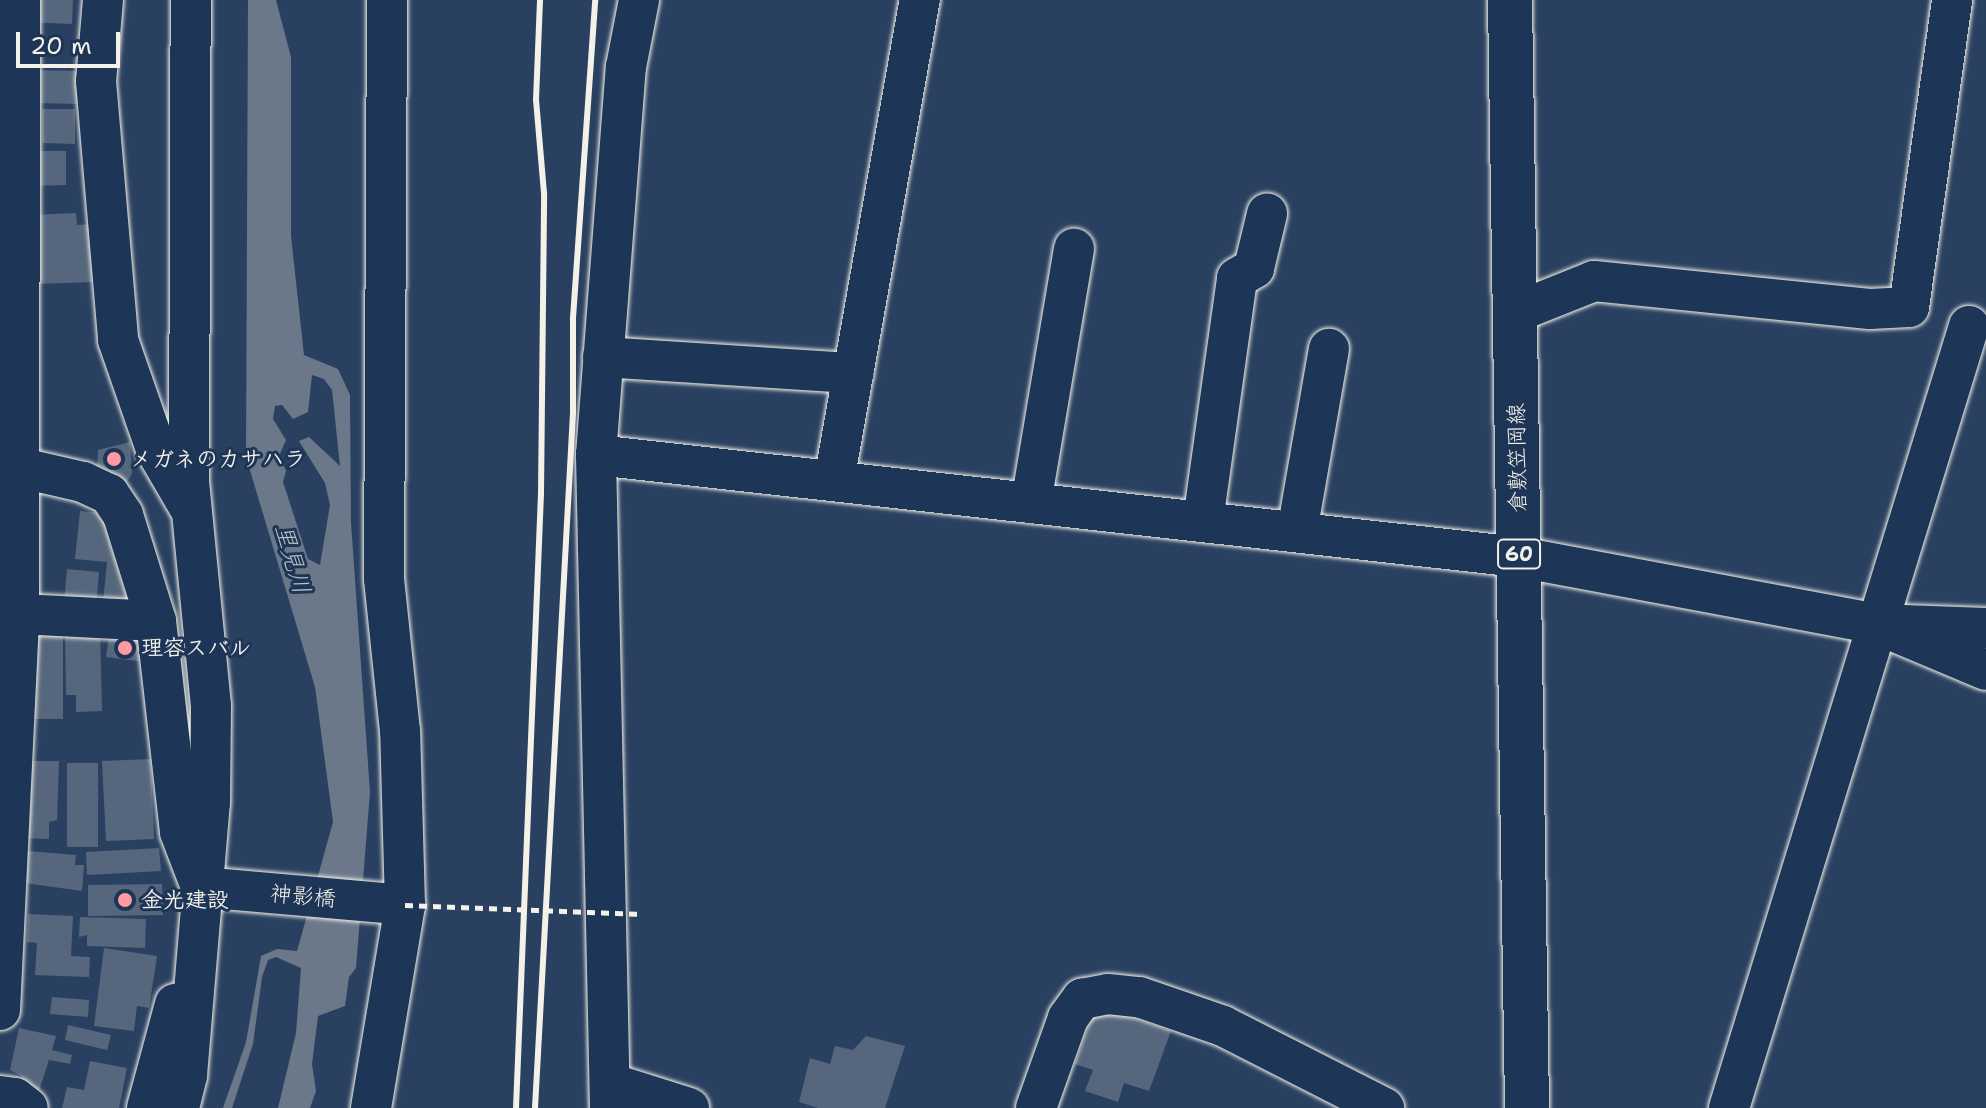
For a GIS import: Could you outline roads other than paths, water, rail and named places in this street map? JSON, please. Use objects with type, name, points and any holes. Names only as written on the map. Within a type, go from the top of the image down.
[{"type":"main road","name":"倉敷笠岡線","points":[[1510,0],[1527,1108]]},
{"type":"street","points":[[0,1010],[10,614],[10,205],[20,0]]},
{"type":"street","points":[[103,0],[96,81],[118,340],[157,452],[193,514]]},
{"type":"street","points":[[179,1108],[187,1075],[210,803],[211,706],[193,514],[191,0]]},
{"type":"street","points":[[371,1108],[405,905],[400,731],[384,579],[387,0]]},
{"type":"street","points":[[639,0],[626,67],[596,455],[610,1095],[689,1108]]},
{"type":"street","points":[[834,481],[920,0]]},
{"type":"street","points":[[1909,307],[1952,0]]},
{"type":"street","points":[[1203,521],[1237,278],[1254,268],[1267,214]]},
{"type":"street","points":[[1031,503],[1074,249]]},
{"type":"street","points":[[1514,313],[1594,281],[1870,309],[1909,307],[1977,324],[1876,624],[1768,995],[1729,1108]]},
{"type":"street","points":[[1297,532],[1329,349]]},
{"type":"street","points":[[603,357],[853,373]]},
{"type":"street","points":[[596,455],[1519,557],[1876,624],[1986,628]]},
{"type":"street","points":[[10,464],[109,494],[123,515],[156,621],[180,832],[201,887]]},
{"type":"street","points":[[10,614],[156,621]]},
{"type":"street","points":[[1876,624],[1986,670]]},
{"type":"street","name":"神影橋","points":[[201,887],[405,905]]},
{"type":"street","points":[[147,1108],[197,935]]},
{"type":"street","points":[[1036,1108],[1068,1018],[1082,999],[1108,994],[1139,997],[1223,1026],[1384,1108]]},
{"type":"street","points":[[0,1096],[15,1098],[28,1108]]},
{"type":"water","name":"里見川","points":[[248,0],[276,0],[291,57],[291,236],[304,355],[338,369],[350,395],[351,523],[370,792],[356,968],[349,977],[345,1006],[318,1016],[312,1064],[316,1091],[310,1108],[278,1108],[296,1033],[301,968],[276,957],[268,960],[262,977],[253,1044],[232,1108],[223,1108],[246,1042],[261,956],[277,949],[297,951],[333,822],[315,687],[246,457]],"holes":[[[312,375],[324,379],[332,390],[340,466],[309,437],[299,441],[325,483],[330,505],[320,565],[308,559],[283,482],[286,471],[279,456],[286,440],[273,419],[275,406],[282,405],[293,419],[308,412]]]},
{"type":"railway","points":[[516,1108],[541,494],[544,193],[536,100],[540,0]]},
{"type":"railway","points":[[535,1108],[573,412],[573,318],[595,0]]},
{"type":"place","name":"メガネのカサハラ","points":[[114,459]]},
{"type":"place","name":"理容スバル","points":[[125,648]]},
{"type":"place","name":"金光建設","points":[[125,900]]}]
